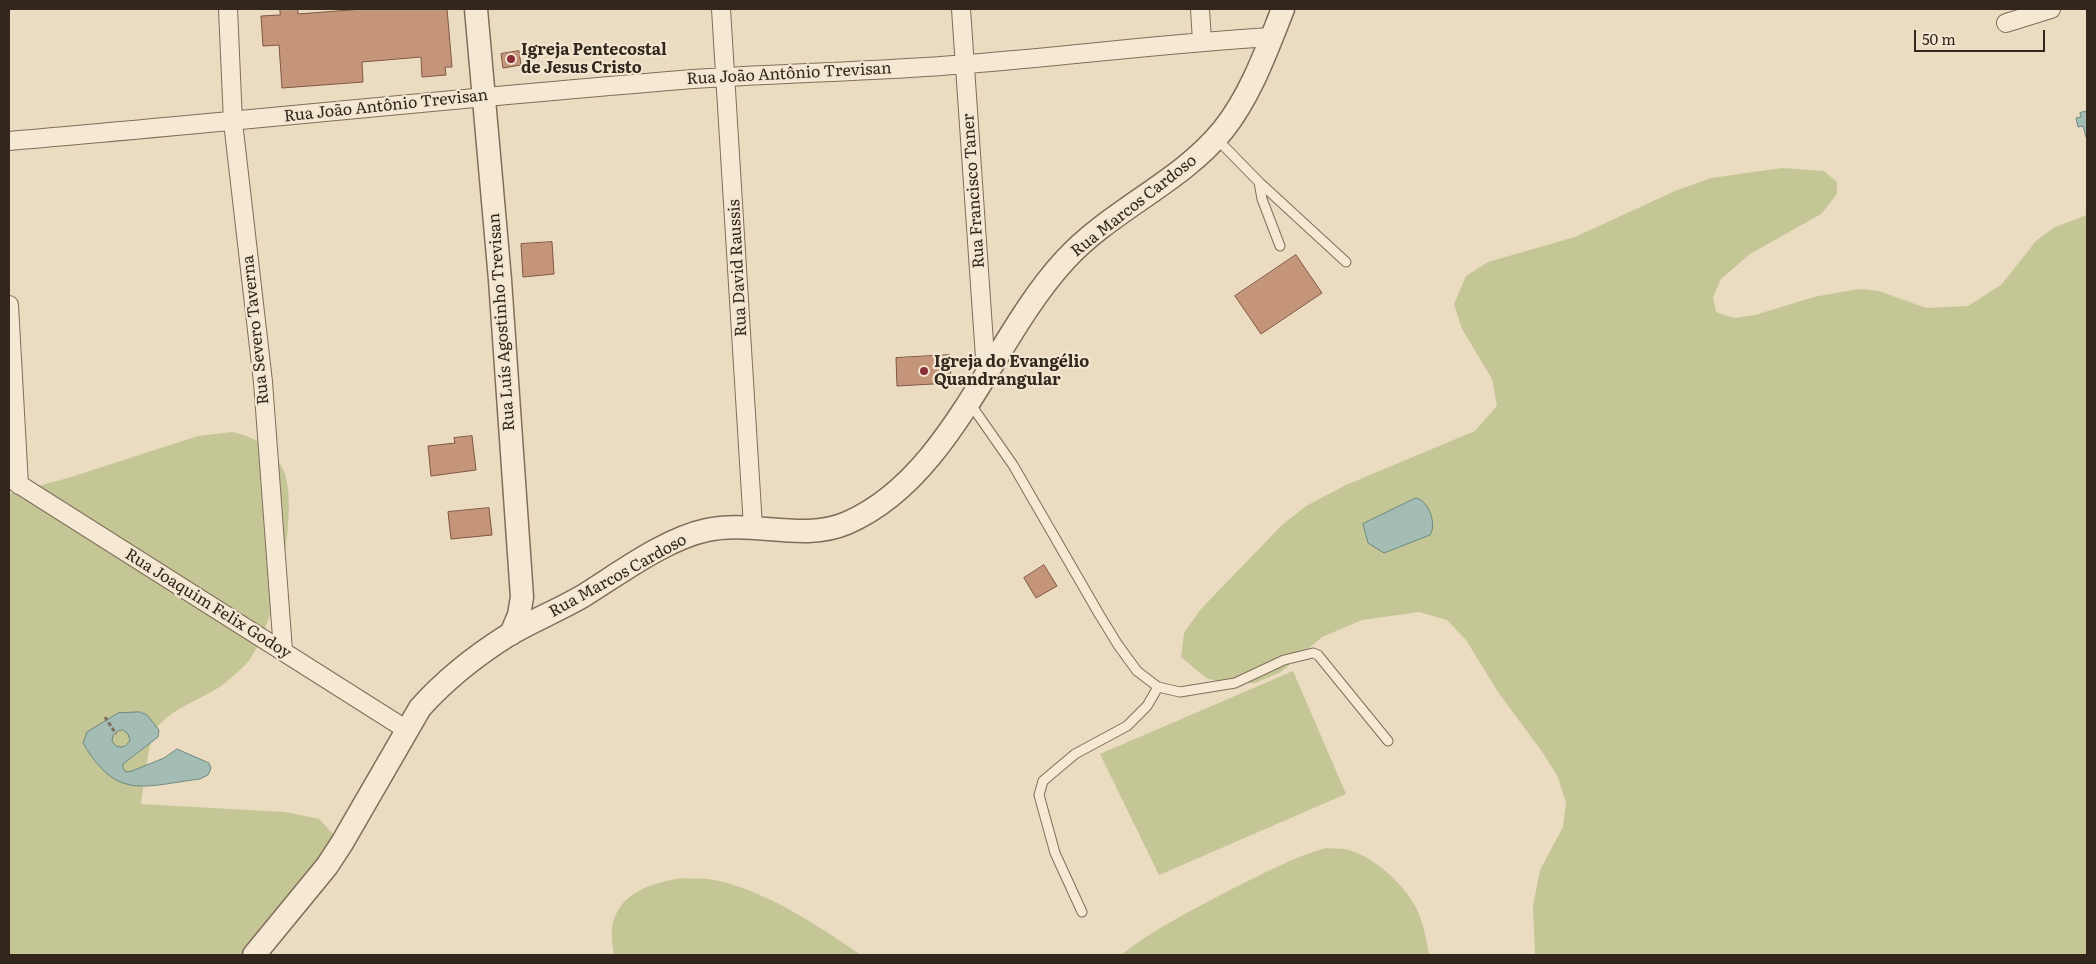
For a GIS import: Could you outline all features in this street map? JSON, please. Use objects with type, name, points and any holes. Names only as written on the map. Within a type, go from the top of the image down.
[{"type":"street","name":"Rua Severo Taverna","points":[[228,9],[233,122],[263,382],[283,651]]},
{"type":"street","name":"Rua Luís Agostinho Trevisan","points":[[476,9],[522,597],[519,615],[511,634]]},
{"type":"street","name":"Rua David Raussis","points":[[721,9],[753,527]]},
{"type":"street","name":"Rua Francisco Taner","points":[[961,9],[986,372]]},
{"type":"street","points":[[1200,9],[1202,41]]},
{"type":"street","name":"Rua Marcos Cardoso","points":[[254,955],[327,866],[420,708],[433,693],[511,634],[557,611],[641,560],[694,534],[726,527],[817,530],[847,523],[876,506],[909,478],[929,456],[969,402],[986,372],[1052,275],[1077,247],[1113,218],[1191,162],[1216,138],[1244,98],[1283,9]]},
{"type":"street","points":[[2006,23],[2051,9]]},
{"type":"street","name":"Rua João Antônio Trevisan","points":[[9,141],[233,122],[484,96],[726,77],[965,64],[1202,41],[1271,37]]},
{"type":"street","points":[[9,305],[14,482]]},
{"type":"street","name":"Rua Joaquim Felix Godoy","points":[[14,482],[407,730]]},
{"type":"lane","points":[[1216,138],[1259,182],[1346,262]]},
{"type":"lane","points":[[1259,182],[1262,199],[1280,246]]},
{"type":"lane","points":[[969,402],[1013,464],[1098,614],[1137,671],[1158,687],[1180,692],[1235,683],[1284,660],[1313,653],[1318,655],[1388,741]]},
{"type":"lane","points":[[1082,912],[1055,853],[1039,795],[1043,781],[1075,754],[1127,726],[1147,706],[1158,687]]},
{"type":"path","points":[[105,717],[116,734]]},
{"type":"green space","points":[[1782,168],[1824,171],[1837,182],[1837,194],[1821,214],[1750,254],[1721,279],[1713,297],[1716,312],[1734,318],[1755,315],[1814,297],[1858,289],[1879,291],[1926,308],[1968,306],[2001,285],[2036,241],[2053,228],[2087,215],[2087,955],[1535,955],[1533,906],[1540,870],[1563,827],[1566,803],[1558,777],[1543,753],[1498,692],[1466,640],[1447,620],[1419,612],[1362,620],[1322,637],[1281,672],[1255,683],[1227,684],[1206,678],[1181,657],[1184,633],[1200,610],[1282,525],[1306,506],[1346,485],[1475,431],[1497,406],[1492,379],[1462,329],[1454,304],[1466,276],[1488,262],[1575,237],[1675,191],[1711,178]]},
{"type":"green space","points":[[233,432],[250,437],[264,445],[275,456],[284,472],[288,490],[289,513],[282,571],[275,600],[266,627],[256,649],[246,664],[221,686],[177,710],[155,730],[148,754],[141,804],[285,812],[319,819],[334,835],[262,955],[9,955],[9,494],[68,478],[198,436]]},
{"type":"green space","points":[[1293,671],[1346,794],[1159,875],[1100,754]]},
{"type":"green space","points":[[1326,848],[1346,849],[1368,859],[1386,871],[1402,887],[1409,895],[1420,916],[1429,955],[1121,955],[1161,928],[1232,889],[1290,861]]},
{"type":"green space","points":[[681,878],[708,879],[748,890],[788,909],[861,955],[614,955],[612,927],[621,905],[647,887]]},
{"type":"water","points":[[2087,111],[2086,137],[2083,126],[2078,127],[2076,118],[2081,117],[2080,113]]},
{"type":"water","points":[[1416,498],[1425,503],[1428,508],[1433,525],[1430,535],[1384,553],[1368,543],[1363,524]]},
{"type":"water","points":[[140,712],[147,715],[159,730],[158,737],[123,764],[126,772],[164,758],[177,749],[209,763],[211,768],[208,775],[200,779],[147,786],[120,782],[108,774],[95,761],[83,743],[87,732],[118,713]],"holes":[[[123,730],[128,734],[130,740],[124,746],[116,746],[112,741],[113,735],[118,731]]]},
{"type":"building","points":[[280,9],[298,9],[298,14],[363,9],[447,9],[452,67],[445,67],[446,75],[422,77],[421,57],[362,62],[363,82],[282,88],[279,45],[263,46],[261,16],[280,15]]},
{"type":"building","name":"Igreja Pentecostal de Jesus Cristo","points":[[519,51],[521,65],[503,68],[501,54]]},
{"type":"building","points":[[552,242],[554,274],[523,277],[521,244]]},
{"type":"building","points":[[1296,255],[1322,293],[1261,334],[1235,296]]},
{"type":"building","name":"Igreja do Evangélio Quandrangular","points":[[950,355],[951,383],[897,386],[896,358]]},
{"type":"building","points":[[472,436],[476,470],[431,476],[428,446],[455,443],[454,438]]},
{"type":"building","points":[[489,508],[492,535],[451,539],[448,512]]},
{"type":"building","points":[[1044,565],[1057,586],[1036,598],[1024,578]]},
{"type":"place","name":"Igreja Pentecostal de Jesus Cristo","points":[[511,59]]},
{"type":"place","name":"Igreja do Evangélio Quandrangular","points":[[924,371]]}]
